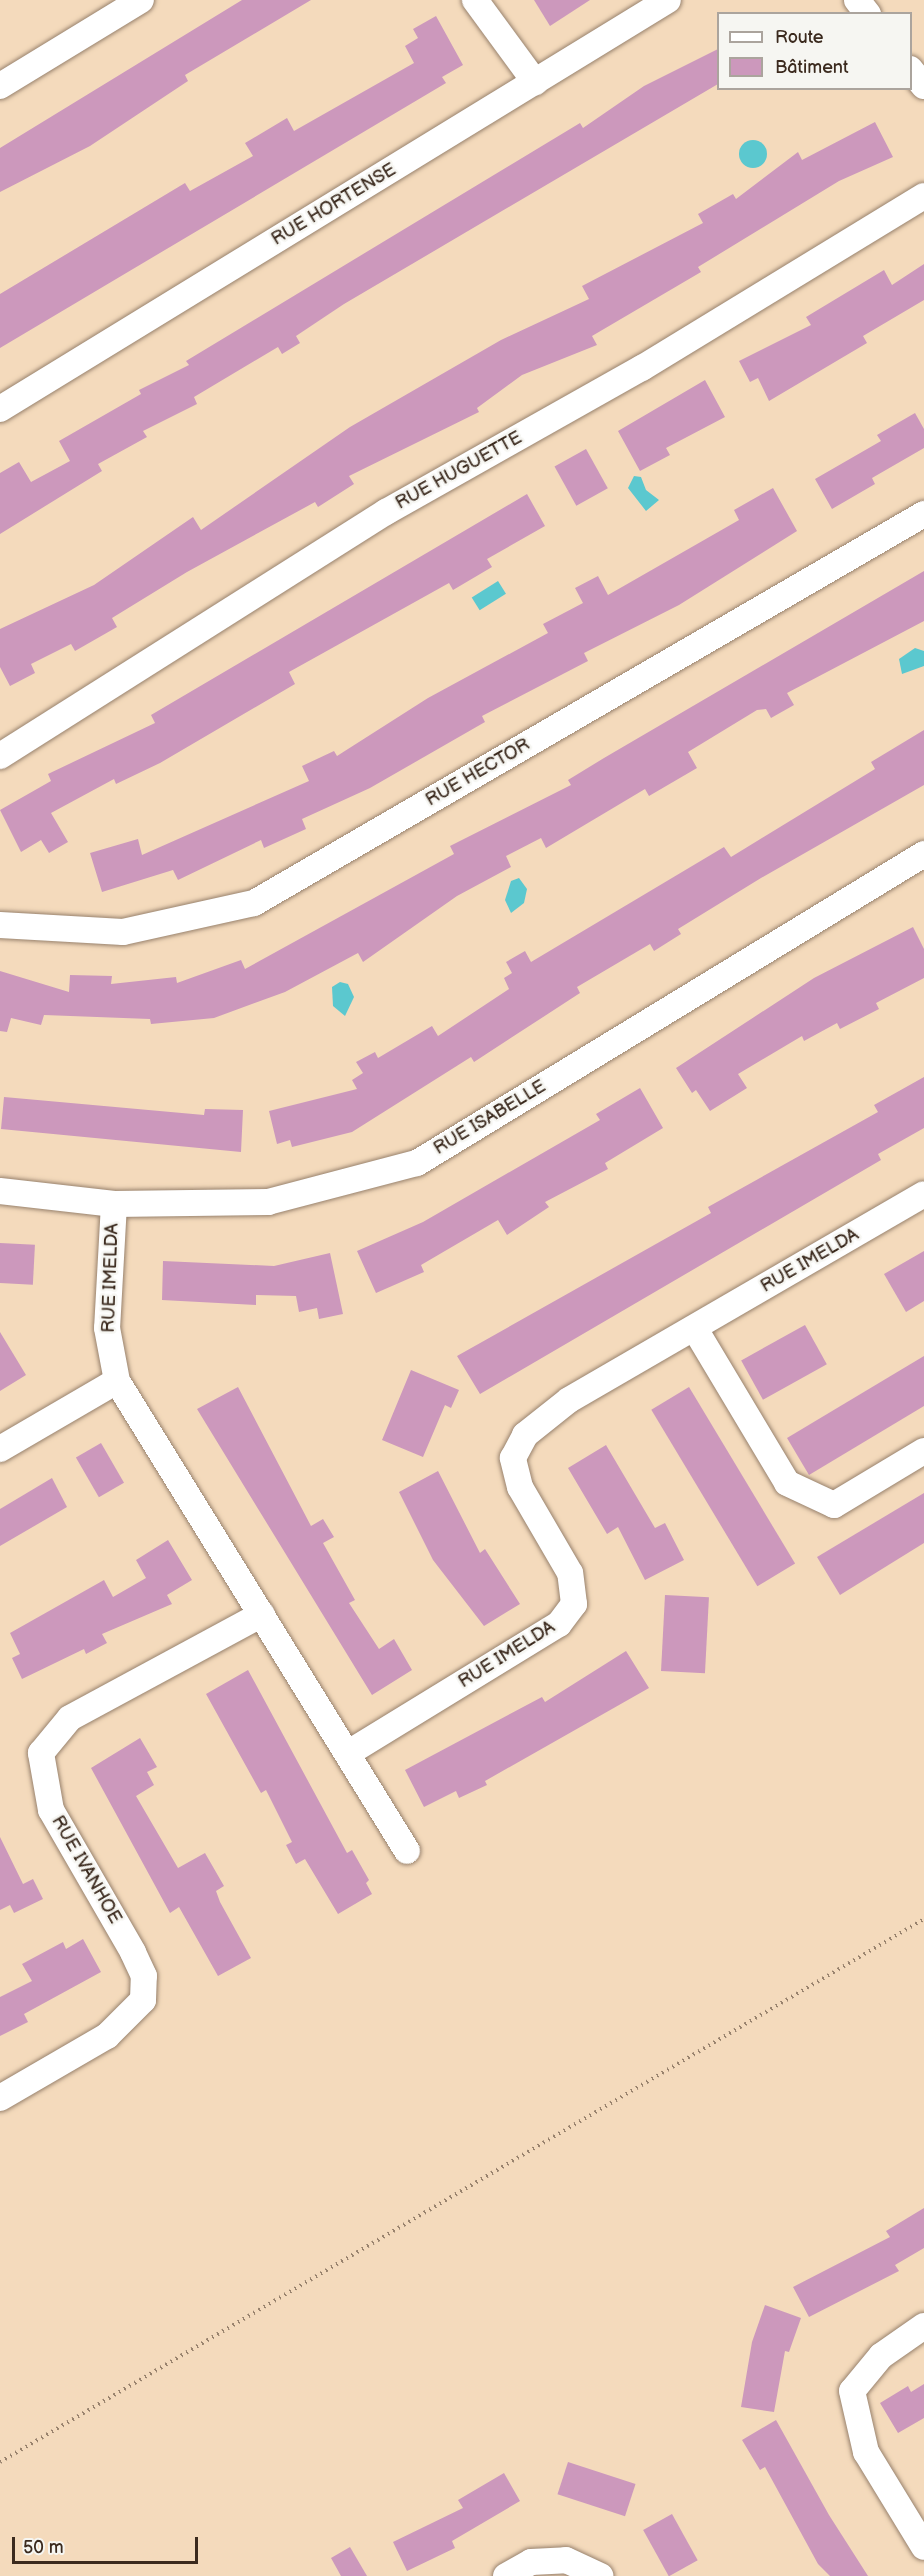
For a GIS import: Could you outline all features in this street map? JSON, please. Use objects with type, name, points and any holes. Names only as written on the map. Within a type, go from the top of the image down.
[{"type":"street","points":[[475,0],[535,82]]},
{"type":"street","name":"RUE HORTENSE","points":[[0,409],[668,0]]},
{"type":"street","points":[[857,0],[866,12]]},
{"type":"street","points":[[0,86],[128,3]]},
{"type":"street","points":[[912,71],[924,86]]},
{"type":"street","name":"RUE HUGUETTE","points":[[0,756],[386,512],[642,368],[924,196]]},
{"type":"street","name":"RUE HECTOR","points":[[0,925],[123,932],[254,903],[924,514]]},
{"type":"street","name":"RUE ISABELLE","points":[[0,1191],[114,1204],[267,1202],[417,1162],[924,854]]},
{"type":"street","name":"RUE IMELDA","points":[[350,1752],[559,1623],[574,1604],[570,1573],[520,1487],[513,1458],[525,1435],[569,1400],[695,1329],[924,1194]]},
{"type":"street","name":"RUE IMELDA","points":[[114,1204],[107,1328],[117,1381],[350,1752],[407,1851]]},
{"type":"street","points":[[695,1329],[787,1483],[834,1505],[924,1450]]},
{"type":"street","points":[[0,1449],[117,1381]]},
{"type":"street","name":"RUE IVANHOE","points":[[0,2098],[107,2036],[143,2000],[144,1976],[133,1952],[51,1810],[41,1753],[70,1718],[262,1614]]},
{"type":"street","points":[[924,2326],[881,2356],[852,2391],[866,2452],[924,2547]]},
{"type":"street","points":[[506,2576],[531,2562],[566,2560],[600,2576]]},
{"type":"path","points":[[0,2462],[924,1919]]},
{"type":"water","points":[[753,140],[763,144],[767,154],[763,164],[753,168],[743,164],[739,154],[743,144]]},
{"type":"water","points":[[634,476],[641,477],[646,490],[659,500],[646,511],[628,488]]},
{"type":"water","points":[[498,581],[506,594],[480,610],[472,597]]},
{"type":"water","points":[[915,648],[924,651],[924,666],[902,674],[899,659]]},
{"type":"water","points":[[519,878],[527,889],[524,903],[511,913],[505,900],[511,881]]},
{"type":"water","points":[[340,982],[348,984],[354,997],[345,1016],[333,1006],[332,987]]},
{"type":"building","points":[[242,0],[311,0],[185,75],[188,81],[90,146],[0,192],[0,148]]},
{"type":"building","points":[[534,0],[590,0],[550,26]]},
{"type":"building","points":[[436,16],[463,65],[442,77],[446,83],[0,348],[0,294],[185,183],[190,191],[253,156],[245,143],[287,118],[294,131],[414,63],[405,46],[418,38],[413,29]]},
{"type":"building","points":[[717,50],[717,85],[344,304],[296,336],[300,343],[282,354],[278,347],[194,397],[197,404],[143,431],[147,437],[98,464],[102,471],[0,534],[0,473],[19,462],[31,482],[70,461],[59,441],[141,394],[139,390],[189,365],[186,361],[580,123],[583,128],[644,86]]},
{"type":"building","points":[[875,122],[893,157],[839,181],[698,267],[701,272],[592,336],[597,345],[522,375],[477,408],[479,412],[349,476],[354,484],[318,507],[315,502],[187,572],[112,618],[117,627],[75,651],[71,644],[31,664],[35,673],[10,686],[0,667],[0,629],[94,585],[193,517],[201,530],[350,427],[501,340],[589,299],[582,286],[703,223],[698,214],[733,194],[736,199],[798,152],[802,160]]},
{"type":"building","points":[[924,264],[924,300],[863,336],[867,343],[769,401],[758,378],[750,382],[739,361],[811,325],[806,317],[884,270],[892,285]]},
{"type":"building","points":[[705,380],[725,417],[666,448],[670,455],[640,471],[618,431]]},
{"type":"building","points":[[915,413],[924,429],[924,448],[872,478],[875,484],[832,509],[815,479],[881,441],[877,435]]},
{"type":"building","points":[[586,449],[608,488],[576,506],[555,466]]},
{"type":"building","points":[[773,488],[797,531],[679,605],[584,653],[588,661],[482,716],[485,722],[370,788],[302,819],[306,829],[264,848],[261,840],[178,880],[173,870],[102,892],[90,853],[138,839],[142,855],[309,781],[302,766],[334,751],[337,756],[428,698],[548,633],[543,624],[583,603],[575,588],[598,576],[608,595],[739,520],[734,510]]},
{"type":"building","points":[[527,494],[545,526],[487,559],[492,567],[453,590],[449,583],[289,672],[295,684],[160,763],[116,784],[114,779],[51,813],[68,842],[49,853],[41,840],[21,852],[0,810],[51,781],[48,774],[155,723],[151,715]]},
{"type":"building","points":[[924,571],[924,621],[787,693],[794,705],[771,718],[766,709],[757,710],[688,752],[697,768],[649,796],[645,789],[546,848],[541,838],[506,856],[511,867],[457,896],[363,962],[358,953],[285,992],[214,1018],[151,1024],[150,1019],[44,1015],[41,1025],[11,1018],[7,1032],[0,1031],[0,971],[69,992],[70,975],[112,976],[111,984],[176,977],[177,983],[241,960],[245,969],[454,854],[450,846],[571,785],[568,780],[604,758]]},
{"type":"building","points":[[924,730],[924,785],[761,878],[678,929],[681,934],[654,951],[650,944],[577,987],[580,993],[474,1062],[471,1057],[352,1132],[292,1147],[290,1140],[277,1144],[269,1111],[357,1089],[352,1080],[363,1073],[356,1062],[375,1052],[378,1058],[432,1026],[438,1036],[509,989],[504,978],[512,973],[506,962],[525,951],[531,962],[724,847],[731,857],[875,769],[871,762]]},
{"type":"building","points":[[913,927],[924,949],[924,978],[876,1003],[879,1009],[840,1029],[837,1023],[804,1041],[802,1036],[738,1074],[747,1088],[710,1111],[696,1090],[692,1093],[676,1068],[814,978]]},
{"type":"building","points":[[924,1077],[924,1128],[878,1154],[881,1160],[480,1394],[457,1356],[711,1213],[708,1207],[878,1112],[874,1105]]},
{"type":"building","points":[[640,1088],[663,1128],[605,1163],[608,1169],[545,1202],[549,1207],[507,1235],[498,1220],[421,1265],[424,1272],[376,1293],[357,1251],[423,1222],[600,1120],[596,1114]]},
{"type":"building","points":[[4,1097],[204,1115],[205,1109],[243,1110],[241,1152],[1,1129]]},
{"type":"building","points":[[0,1243],[35,1245],[33,1285],[0,1283]]},
{"type":"building","points":[[924,1251],[924,1301],[906,1312],[884,1274]]},
{"type":"building","points":[[330,1253],[343,1314],[319,1319],[317,1308],[299,1312],[296,1296],[256,1295],[256,1305],[162,1300],[163,1261],[274,1266]]},
{"type":"building","points":[[805,1325],[827,1364],[763,1400],[741,1360]]},
{"type":"building","points":[[0,1332],[26,1375],[0,1391]]},
{"type":"building","points":[[924,1356],[924,1406],[809,1475],[787,1438]]},
{"type":"building","points":[[411,1370],[459,1390],[451,1408],[445,1405],[423,1457],[382,1440]]},
{"type":"building","points":[[238,1387],[311,1526],[323,1519],[334,1537],[323,1543],[355,1600],[349,1603],[379,1649],[394,1639],[412,1670],[372,1695],[197,1409]]},
{"type":"building","points":[[689,1387],[795,1564],[757,1586],[651,1410]]},
{"type":"building","points":[[101,1443],[124,1483],[99,1497],[76,1458]]},
{"type":"building","points":[[606,1445],[655,1528],[665,1523],[684,1560],[645,1580],[618,1527],[607,1534],[568,1468]]},
{"type":"building","points":[[438,1471],[480,1553],[485,1549],[520,1604],[484,1626],[433,1560],[399,1492]]},
{"type":"building","points":[[52,1478],[67,1507],[0,1546],[0,1509]]},
{"type":"building","points":[[924,1493],[924,1543],[840,1595],[817,1557]]},
{"type":"building","points":[[168,1540],[192,1580],[167,1595],[172,1604],[102,1634],[107,1643],[86,1654],[84,1649],[22,1679],[12,1658],[20,1654],[10,1633],[104,1580],[113,1597],[146,1578],[136,1560]]},
{"type":"building","points":[[665,1595],[709,1597],[705,1673],[661,1671]]},
{"type":"building","points":[[626,1651],[649,1688],[485,1781],[487,1785],[459,1798],[456,1791],[424,1807],[405,1770],[542,1697],[545,1702]]},
{"type":"building","points":[[248,1670],[347,1853],[352,1850],[369,1880],[366,1883],[372,1894],[338,1914],[305,1859],[296,1864],[286,1845],[292,1842],[266,1790],[261,1793],[206,1694]]},
{"type":"building","points":[[140,1738],[157,1767],[147,1772],[154,1785],[136,1796],[178,1868],[205,1853],[224,1886],[216,1891],[220,1902],[251,1958],[218,1976],[179,1907],[170,1913],[91,1768]]},
{"type":"building","points":[[0,1837],[23,1884],[33,1879],[43,1899],[14,1913],[10,1905],[0,1910]]},
{"type":"building","points":[[83,1939],[101,1972],[24,2014],[28,2022],[0,2036],[0,1997],[32,1981],[22,1964],[63,1942],[66,1949]]},
{"type":"building","points":[[924,2208],[924,2248],[895,2265],[899,2271],[809,2317],[793,2287],[890,2237],[886,2231]]},
{"type":"building","points":[[765,2305],[801,2318],[789,2352],[785,2351],[774,2412],[741,2407],[752,2342]]},
{"type":"building","points":[[924,2384],[924,2418],[898,2433],[880,2403],[908,2386],[911,2392]]},
{"type":"building","points":[[776,2420],[829,2515],[868,2576],[830,2576],[818,2564],[765,2467],[760,2470],[742,2440]]},
{"type":"building","points":[[568,2462],[636,2484],[625,2516],[557,2494]]},
{"type":"building","points":[[504,2473],[520,2501],[452,2541],[455,2548],[407,2571],[393,2542],[463,2508],[458,2500]]},
{"type":"building","points":[[672,2514],[698,2560],[669,2576],[643,2530]]},
{"type":"building","points":[[350,2547],[367,2576],[341,2576],[331,2558]]}]
